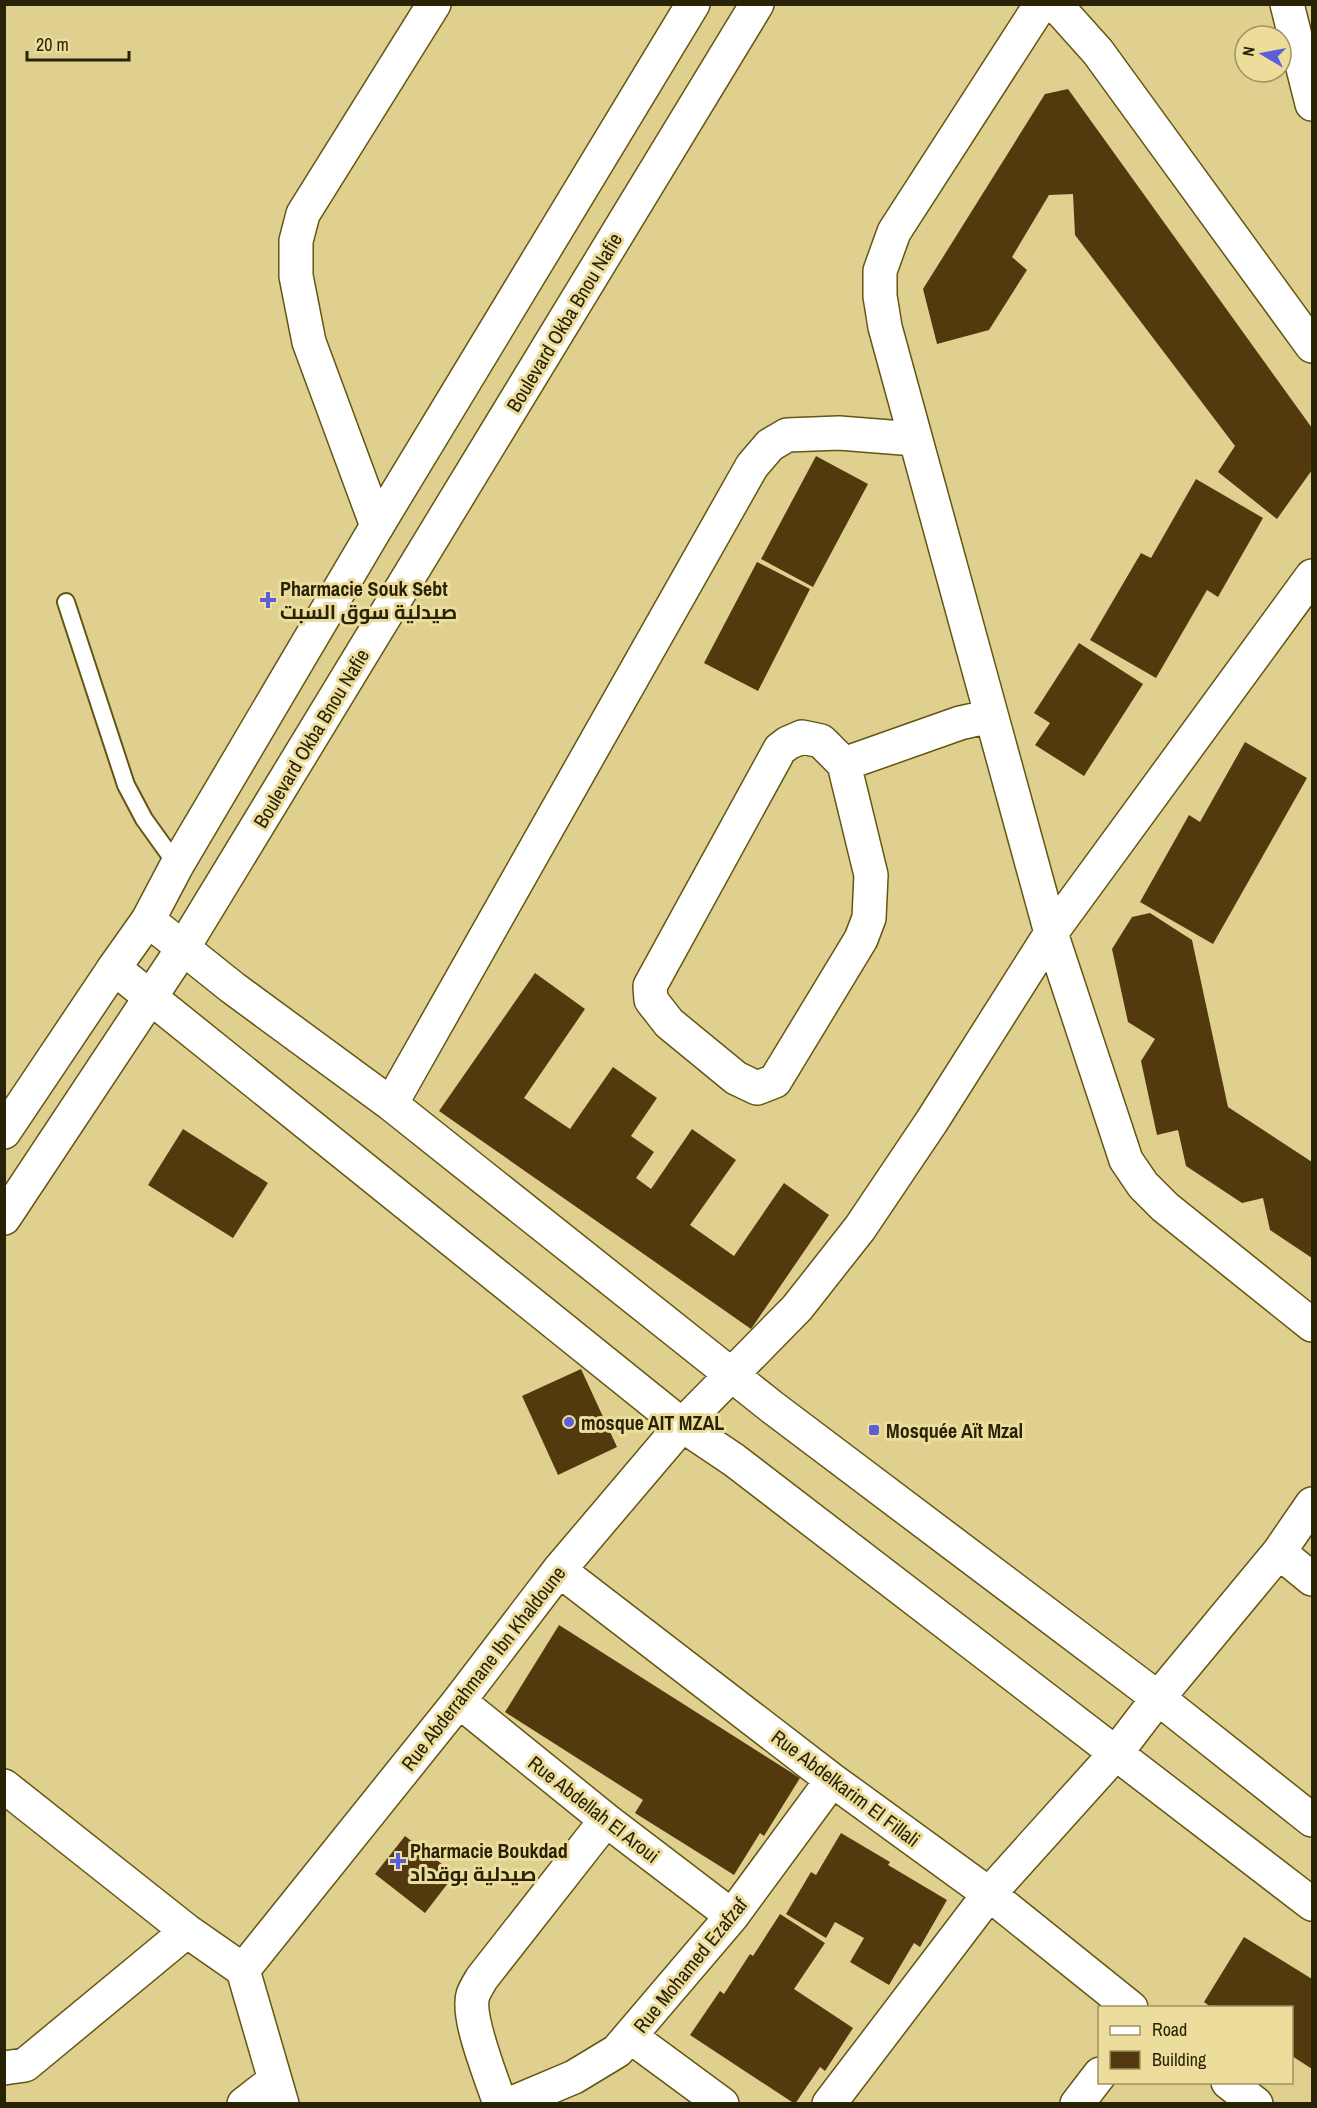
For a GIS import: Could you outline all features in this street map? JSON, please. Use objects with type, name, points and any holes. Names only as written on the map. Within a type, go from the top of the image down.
[{"type":"street","points":[[377,526],[309,342],[297,276],[296,241],[303,214],[434,4]]},
{"type":"street","points":[[4,1132],[148,920],[177,866],[377,526],[693,4]]},
{"type":"street","name":"Boulevard Okba Bnou Nafie","points":[[4,1218],[183,948],[757,4]]},
{"type":"street","points":[[1041,4],[894,232],[880,271],[880,296],[885,327],[1051,933],[1126,1160],[1143,1185],[1172,1213],[1312,1325]]},
{"type":"street","points":[[1054,4],[1098,52],[1312,346]]},
{"type":"street","points":[[1287,4],[1312,104]]},
{"type":"street","points":[[391,1104],[752,466],[770,445],[787,435],[839,433],[915,439]]},
{"type":"street","name":"Rue Abderrahmane Ibn Khaldoune","points":[[243,1970],[459,1701],[559,1570],[682,1425],[797,1308],[860,1228],[932,1121],[1051,933],[1312,576]]},
{"type":"street","points":[[844,764],[960,723],[991,716]]},
{"type":"street","points":[[802,737],[814,738],[821,741],[844,764],[871,875],[868,918],[861,939],[775,1081],[757,1088],[736,1078],[669,1023],[651,1000],[650,984],[780,749],[802,737]]},
{"type":"street","points":[[148,920],[232,988],[391,1104],[733,1375],[1158,1698],[1312,1820]]},
{"type":"street","points":[[114,968],[682,1425],[734,1460],[1312,1904]]},
{"type":"street","points":[[829,2103],[989,1894],[1116,1753],[1158,1698],[1279,1552],[1312,1504]]},
{"type":"street","points":[[1279,1552],[1312,1579]]},
{"type":"street","name":"Rue Abdelkarim El Fillali","points":[[559,1570],[832,1780],[989,1894],[1130,2006]]},
{"type":"street","name":"Rue Abdellah El Aroui","points":[[459,1701],[606,1820],[732,1916]]},
{"type":"street","name":"Rue Mohamed Ezafzaf","points":[[510,2103],[574,2078],[617,2051],[632,2037],[732,1916],[832,1780]]},
{"type":"street","points":[[4,1786],[187,1931],[243,1970],[278,2092],[244,2103]]},
{"type":"street","points":[[500,2103],[474,2023],[473,1995],[482,1978],[606,1820]]},
{"type":"street","points":[[4,2068],[25,2065],[187,1931]]},
{"type":"street","points":[[632,2037],[722,2103]]},
{"type":"street","points":[[1077,2103],[1098,2077]]},
{"type":"street","points":[[1231,2084],[1256,2103]]},
{"type":"lane","points":[[66,602],[126,785],[144,819],[177,866]]},
{"type":"building","points":[[1068,89],[1312,428],[1312,470],[1277,519],[1218,472],[1235,446],[1075,235],[1073,194],[1049,195],[1012,257],[1027,270],[989,330],[937,344],[923,289],[1045,94]]},
{"type":"building","points":[[816,456],[868,484],[813,587],[761,559]]},
{"type":"building","points":[[1196,479],[1263,518],[1218,597],[1207,590],[1156,678],[1090,640],[1141,553],[1151,558]]},
{"type":"building","points":[[757,562],[810,589],[758,691],[704,663]]},
{"type":"building","points":[[1079,643],[1143,684],[1084,776],[1035,745],[1050,723],[1034,713]]},
{"type":"building","points":[[1245,742],[1307,778],[1213,944],[1140,902],[1189,815],[1200,822]]},
{"type":"building","points":[[1150,913],[1192,940],[1228,1107],[1312,1162],[1312,1258],[1270,1230],[1263,1198],[1242,1203],[1186,1166],[1178,1130],[1157,1135],[1141,1061],[1155,1039],[1128,1022],[1112,949],[1132,917]]},
{"type":"building","points":[[535,973],[585,1009],[524,1098],[570,1129],[613,1067],[657,1098],[631,1136],[654,1152],[636,1178],[651,1189],[692,1129],[736,1160],[690,1225],[734,1256],[784,1183],[829,1215],[751,1329],[439,1111]]},
{"type":"building","points":[[183,1129],[268,1183],[233,1238],[148,1185]]},
{"type":"building","name":"mosque AIT MZAL","points":[[581,1369],[617,1447],[558,1475],[522,1396]]},
{"type":"building","points":[[559,1625],[800,1778],[764,1836],[760,1833],[734,1875],[635,1813],[643,1800],[505,1712]]},
{"type":"building","points":[[841,1833],[890,1862],[888,1865],[947,1900],[920,1947],[914,1943],[889,1985],[850,1962],[864,1938],[835,1922],[826,1938],[786,1914],[811,1872],[816,1875]]},
{"type":"building","points":[[405,1836],[455,1874],[425,1913],[375,1874]]},
{"type":"building","points":[[780,1914],[825,1943],[794,1989],[853,2028],[825,2071],[820,2067],[795,2104],[690,2035],[720,1991],[724,1994],[750,1954],[753,1956]]},
{"type":"building","points":[[1244,1937],[1312,1979],[1312,2069],[1293,2057],[1293,2006],[1209,2006],[1204,2002]]},
{"type":"place","name":"Pharmacie Souk Sebt صيدلية سوق السبت","points":[[268,600]]},
{"type":"place","name":"mosque AIT MZAL","points":[[569,1422]]},
{"type":"place","name":"Mosquée Aït Mzal","points":[[874,1430]]},
{"type":"place","name":"Pharmacie Boukdad صيدلية بوقداد","points":[[398,1861]]}]
